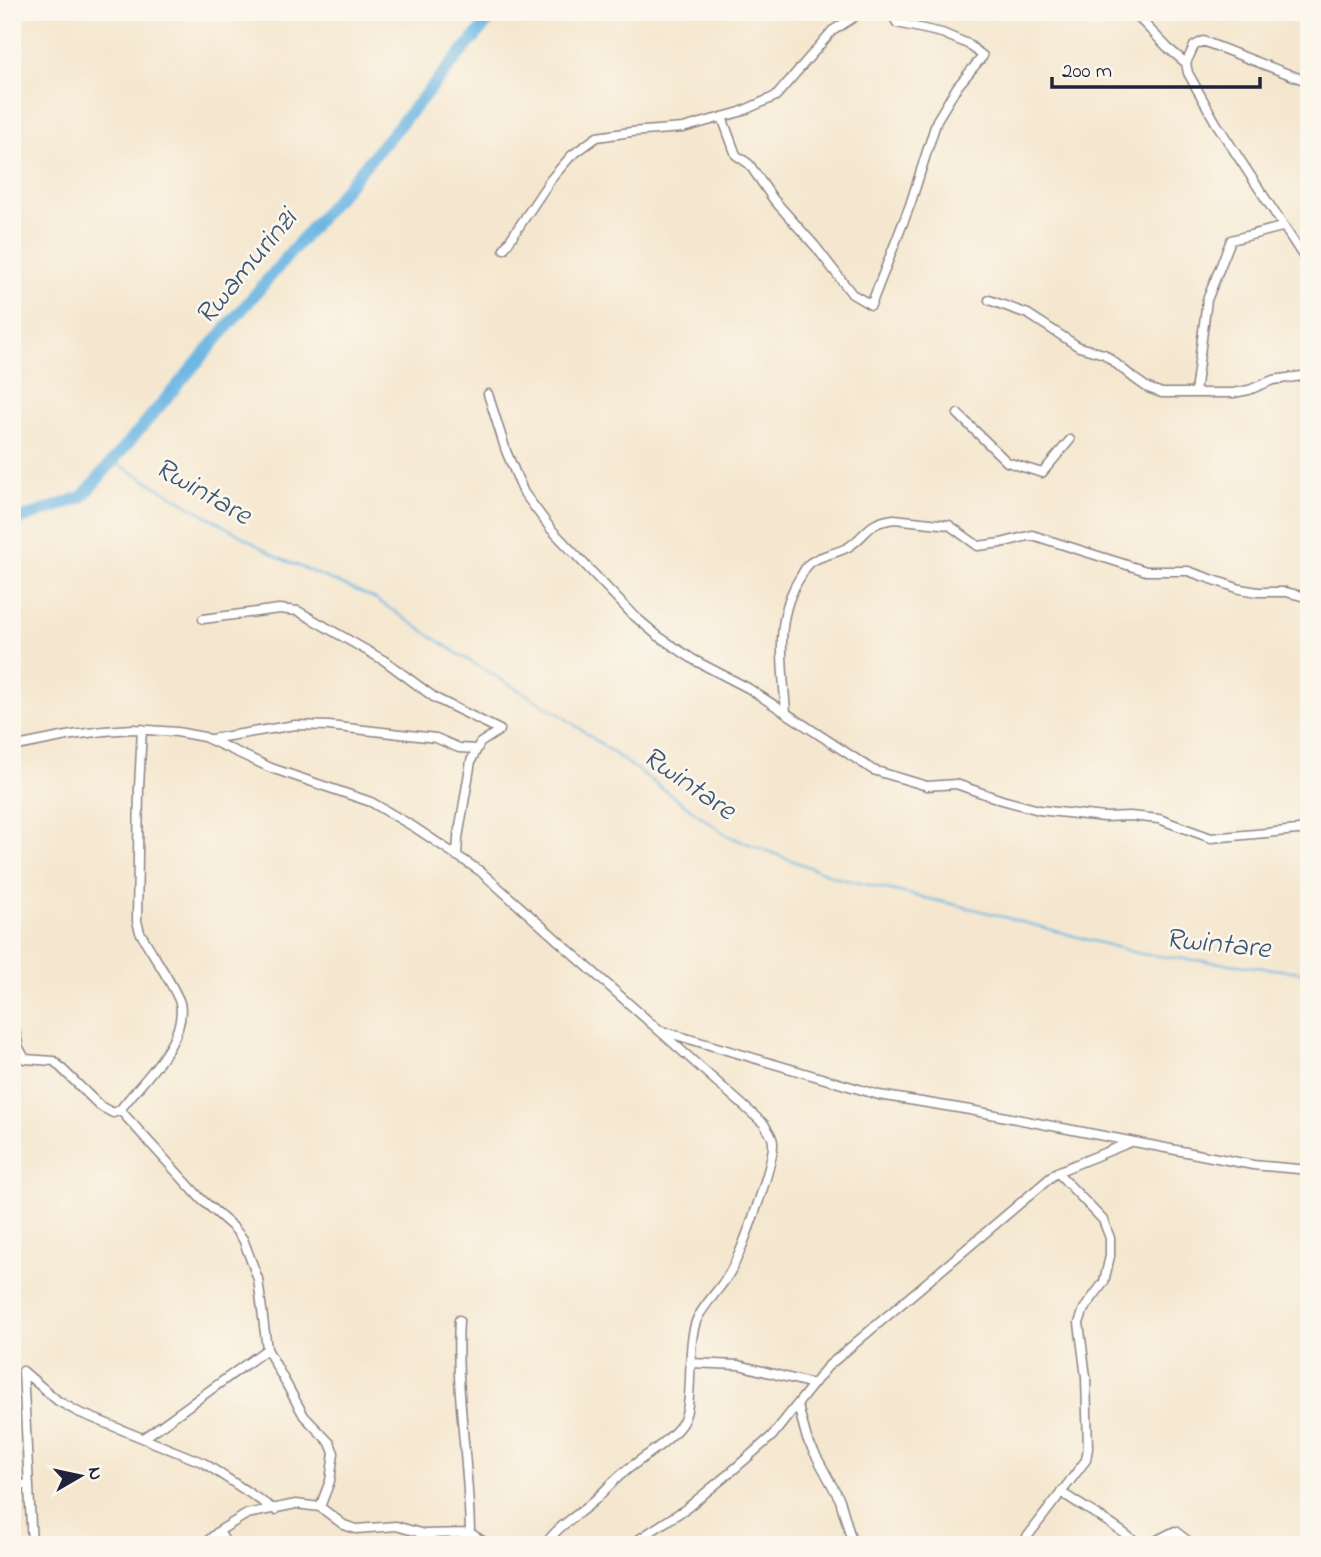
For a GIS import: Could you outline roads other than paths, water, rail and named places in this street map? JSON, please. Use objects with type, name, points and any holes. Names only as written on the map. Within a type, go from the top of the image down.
[{"type":"street","points":[[504,249],[551,179],[572,156],[597,137],[683,128],[740,112],[776,96],[832,31],[862,12]]},
{"type":"street","points":[[722,117],[736,155],[749,164],[774,200],[816,247],[852,295],[871,305],[911,205],[937,120],[957,87],[983,56],[968,44],[942,33],[897,23],[891,12]]},
{"type":"street","points":[[1133,12],[1186,63]]},
{"type":"street","points":[[1309,82],[1203,41],[1195,46],[1186,63],[1188,73],[1216,123],[1309,265]]},
{"type":"street","points":[[1195,393],[1207,300],[1231,240],[1282,227]]},
{"type":"street","points":[[989,300],[1028,314],[1079,347],[1104,354],[1148,388],[1162,393],[1245,391],[1273,380],[1309,375]]},
{"type":"street","points":[[488,394],[506,451],[524,493],[551,529],[616,598],[658,636],[694,660],[748,688],[873,770],[927,786],[956,784],[1039,810],[1104,817],[1159,819],[1211,838],[1252,832],[1309,829]]},
{"type":"street","points":[[958,414],[1007,462],[1042,473],[1070,440]]},
{"type":"street","points":[[786,713],[782,633],[785,606],[790,595],[810,563],[847,548],[871,525],[886,520],[949,525],[978,546],[985,547],[1035,535],[1146,571],[1188,571],[1240,589],[1286,592],[1309,598]]},
{"type":"street","points":[[203,619],[279,609],[298,611],[385,661],[435,698],[500,730],[480,743],[471,761],[457,856]]},
{"type":"street","points":[[209,739],[295,725],[329,726],[436,738],[459,748],[477,749]]},
{"type":"street","points":[[12,1018],[19,1048],[25,1059],[54,1060],[108,1112],[120,1110],[161,1062],[177,1029],[180,1002],[140,932],[137,921],[142,729]]},
{"type":"street","points":[[12,747],[72,735],[142,729],[177,732],[209,739],[271,768],[371,802],[480,871],[755,1115],[772,1138],[768,1170],[737,1256],[729,1274],[697,1320],[690,1363],[687,1412],[683,1422],[636,1465],[625,1471],[589,1505],[566,1522],[545,1545]]},
{"type":"street","points":[[659,1030],[879,1095],[1253,1165],[1309,1170]]},
{"type":"street","points":[[120,1110],[201,1199],[243,1239],[258,1279],[267,1349],[304,1416],[330,1443],[334,1452],[330,1481],[320,1507]]},
{"type":"street","points":[[630,1545],[687,1508],[733,1471],[772,1436],[827,1367],[1057,1172],[1131,1142]]},
{"type":"street","points":[[1021,1545],[1086,1460],[1086,1366],[1080,1323],[1084,1309],[1104,1282],[1110,1256],[1110,1238],[1102,1220],[1057,1172]]},
{"type":"street","points":[[459,1320],[458,1386],[469,1489],[470,1534]]},
{"type":"street","points":[[144,1438],[267,1349]]},
{"type":"street","points":[[690,1363],[739,1365],[813,1384]]},
{"type":"street","points":[[32,1545],[23,1371],[58,1401],[78,1412],[204,1463],[275,1510]]},
{"type":"street","points":[[798,1406],[807,1439],[840,1500],[853,1545]]},
{"type":"street","points":[[12,1487],[27,1484]]},
{"type":"street","points":[[1060,1492],[1123,1531],[1139,1545]]},
{"type":"street","points":[[204,1545],[219,1531],[247,1514],[296,1504],[320,1507],[344,1525],[356,1529],[396,1526],[424,1534],[470,1534],[489,1545]]},
{"type":"street","points":[[219,1531],[227,1545]]},
{"type":"street","points":[[1147,1545],[1175,1531],[1193,1545]]},
{"type":"street","points":[[416,1545],[424,1534]]},
{"type":"waterway","name":"Rwamurinzi","points":[[12,522],[82,497],[496,12]]},
{"type":"waterway","name":"Rwintare","points":[[113,461],[279,558],[374,598],[463,657],[561,715],[728,836],[838,878],[978,910],[1141,954],[1309,973]]}]
